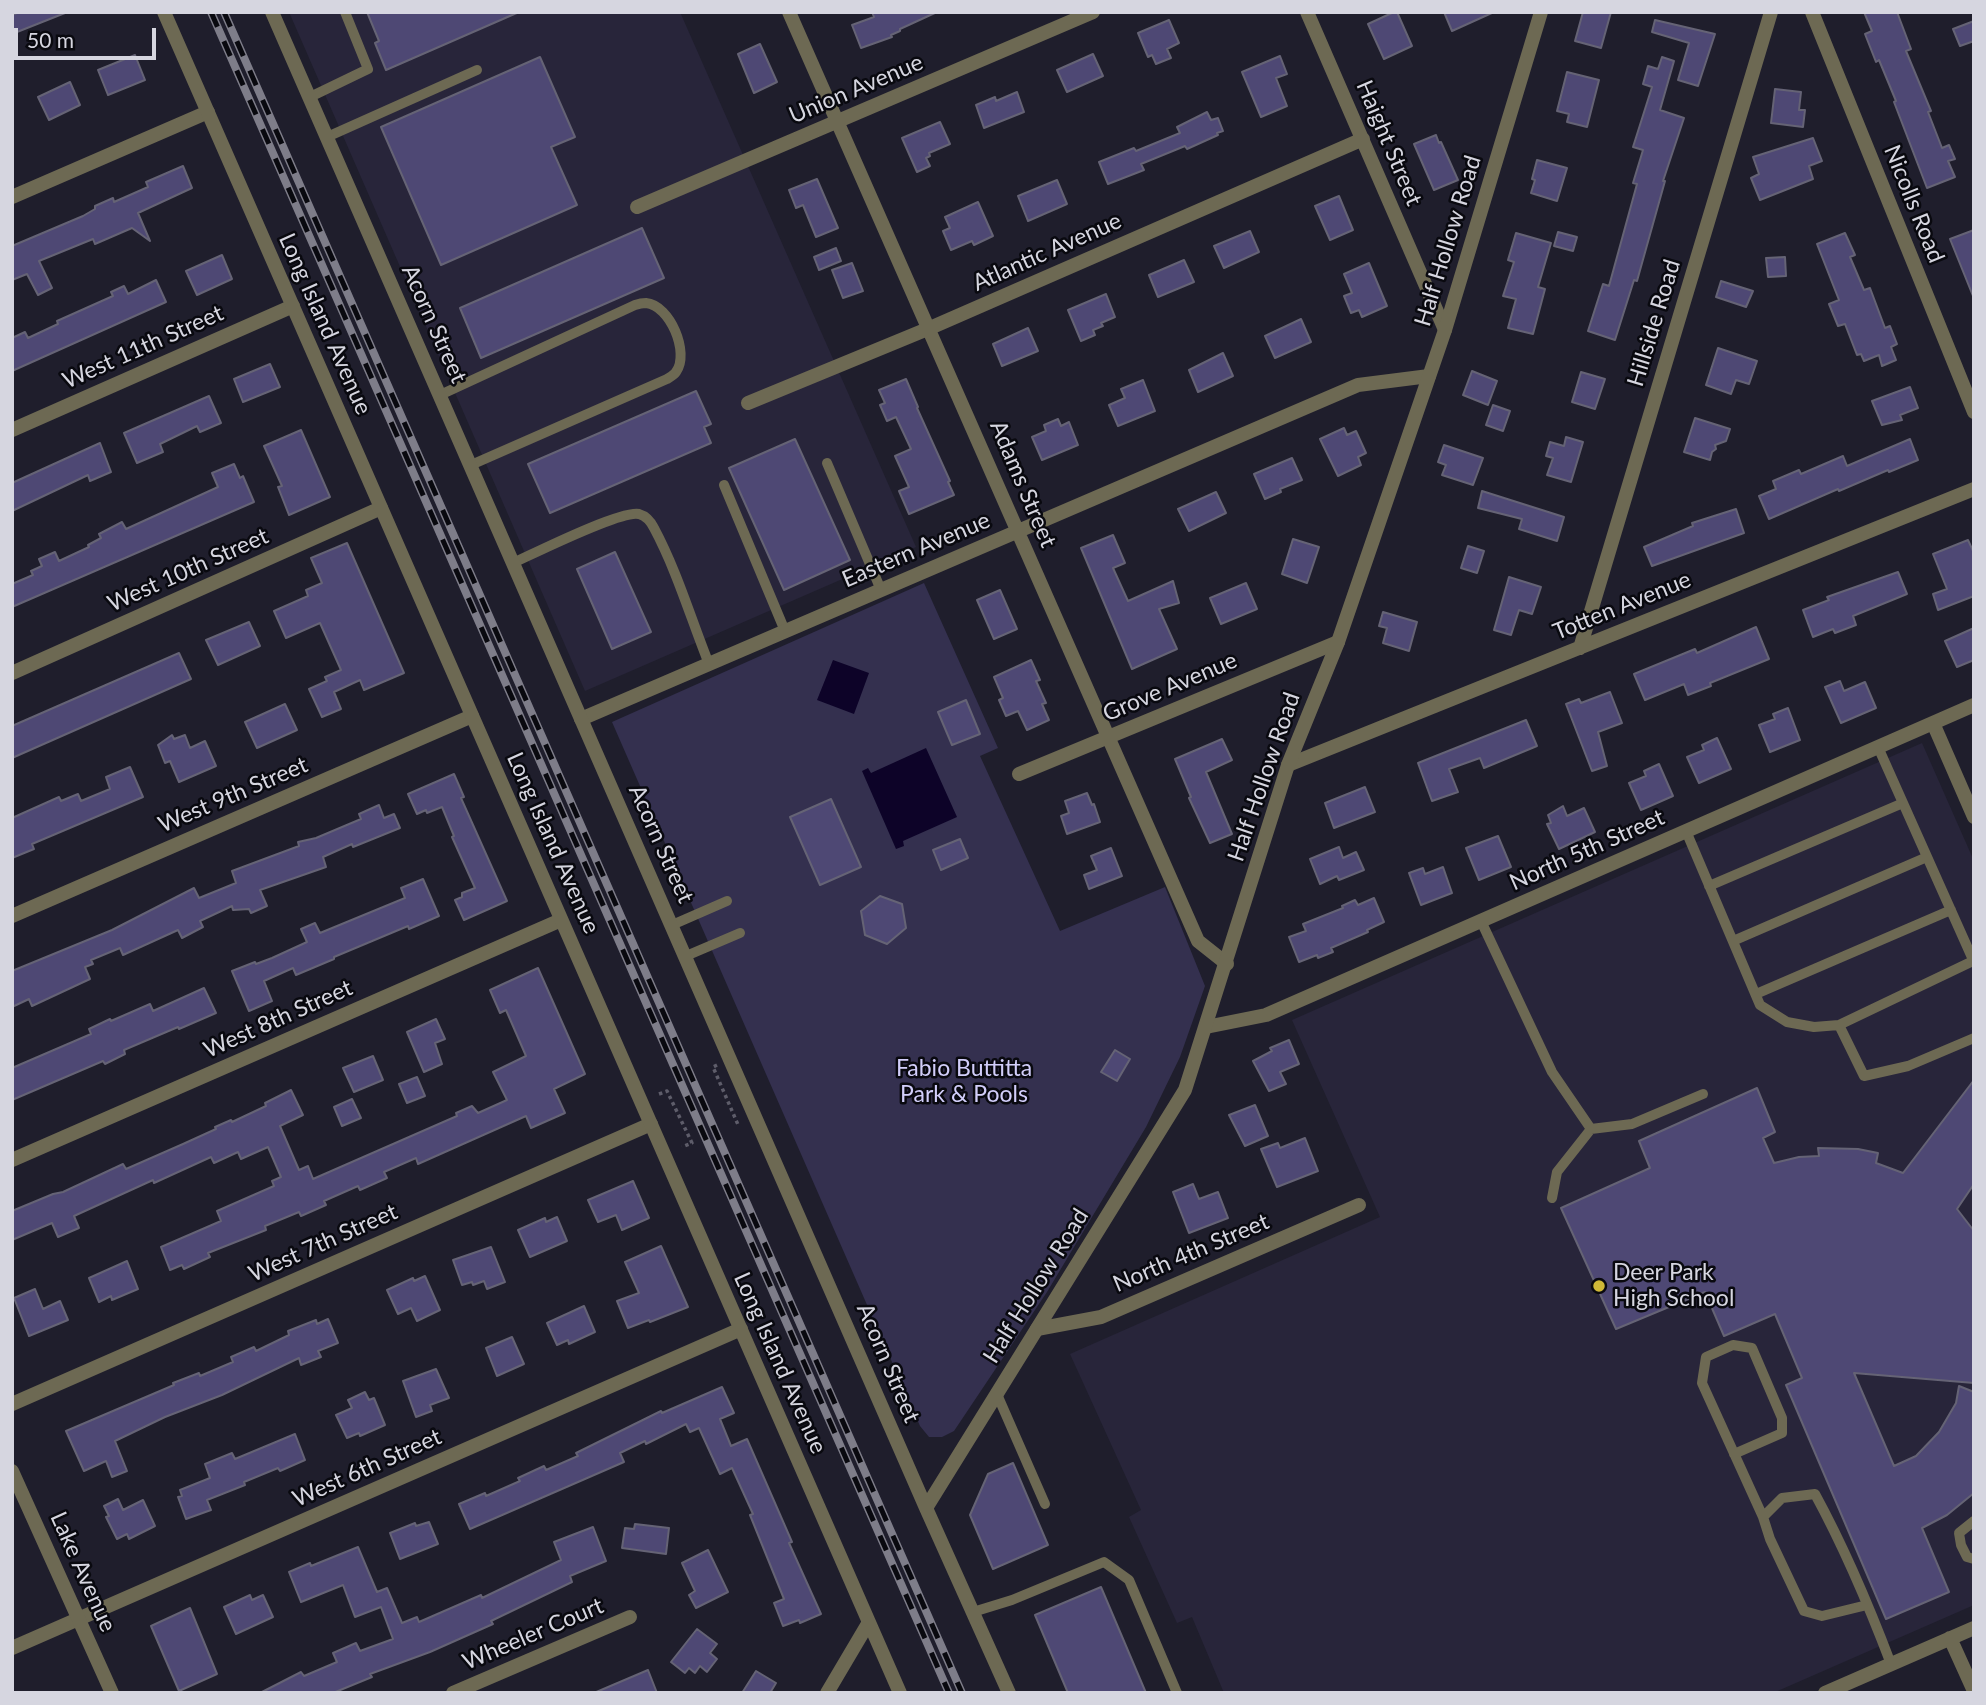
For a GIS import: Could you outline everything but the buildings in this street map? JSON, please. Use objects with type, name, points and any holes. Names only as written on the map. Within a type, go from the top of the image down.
[{"type":"street","name":"Long Island Avenue","points":[[164,12],[900,1693]]},
{"type":"street","name":"Acorn Street","points":[[272,12],[1009,1693]]},
{"type":"street","name":"Adams Street","points":[[789,12],[1198,941],[1227,964]]},
{"type":"street","name":"Union Avenue","points":[[637,207],[1093,12]]},
{"type":"street","name":"Haight Street","points":[[1307,12],[1445,330]]},
{"type":"street","name":"Half Hollow Road","points":[[926,1508],[1185,1090],[1210,1026],[1288,765],[1338,642],[1445,330],[1541,12]]},
{"type":"street","name":"Hillside Road","points":[[1580,648],[1771,12]]},
{"type":"street","name":"Nicolls Road","points":[[1812,12],[1974,412]]},
{"type":"street","points":[[12,197],[208,112]]},
{"type":"street","name":"Atlantic Avenue","points":[[748,403],[930,328],[1363,139]]},
{"type":"street","name":"West 11th Street","points":[[12,430],[293,306]]},
{"type":"street","name":"Eastern Avenue","points":[[581,719],[1358,385],[1429,376]]},
{"type":"street","name":"Totten Avenue","points":[[1288,765],[1974,489]]},
{"type":"street","name":"West 10th Street","points":[[12,673],[381,508]]},
{"type":"street","name":"Grove Avenue","points":[[1019,774],[1338,642]]},
{"type":"street","name":"North 5th Street","points":[[1210,1026],[1266,1015],[1974,705]]},
{"type":"street","name":"West 9th Street","points":[[12,916],[472,716]]},
{"type":"street","points":[[1933,723],[1974,817]]},
{"type":"street","name":"West 8th Street","points":[[12,1160],[561,920]]},
{"type":"street","name":"West 7th Street","points":[[12,1404],[651,1124]]},
{"type":"street","name":"North 4th Street","points":[[1037,1329],[1101,1317],[1359,1205]]},
{"type":"street","name":"West 6th Street","points":[[12,1648],[741,1329]]},
{"type":"street","name":"Lake Avenue","points":[[12,1471],[112,1693]]},
{"type":"street","name":"Wheeler Court","points":[[453,1693],[630,1617]]},
{"type":"street","points":[[827,1693],[869,1622]]},
{"type":"street","points":[[1825,1693],[1974,1628]]},
{"type":"street","points":[[1951,1638],[1974,1691]]},
{"type":"lane","points":[[310,97],[368,69],[345,12]]},
{"type":"lane","points":[[327,137],[477,70]]},
{"type":"lane","points":[[440,395],[635,305],[646,303],[654,306],[672,324],[680,347],[680,361],[676,372],[667,379],[471,465]]},
{"type":"lane","points":[[827,463],[881,590]]},
{"type":"lane","points":[[724,485],[785,631]]},
{"type":"lane","points":[[513,563],[618,517],[638,513],[647,517],[663,548],[709,664]]},
{"type":"lane","points":[[1686,831],[1760,1005],[1787,1022],[1815,1027],[1839,1025],[1974,962],[1878,747]]},
{"type":"lane","points":[[1709,886],[1903,803]]},
{"type":"lane","points":[[1733,941],[1927,857]]},
{"type":"lane","points":[[672,925],[727,901]]},
{"type":"lane","points":[[1756,994],[1951,910]]},
{"type":"lane","points":[[1481,921],[1552,1072],[1591,1129]]},
{"type":"lane","points":[[686,956],[740,933]]},
{"type":"lane","points":[[1839,1025],[1864,1076],[1908,1066],[1974,1038]]},
{"type":"lane","points":[[1552,1198],[1557,1172],[1591,1129],[1632,1124],[1703,1094]]},
{"type":"lane","points":[[1734,1454],[1782,1433],[1782,1418],[1752,1348],[1732,1345],[1706,1357],[1702,1383],[1804,1611],[1822,1616],[1867,1605]]},
{"type":"lane","points":[[996,1392],[1045,1504]]},
{"type":"lane","points":[[1763,1517],[1782,1499],[1815,1494],[1836,1533],[1891,1664]]},
{"type":"lane","points":[[1974,1521],[1959,1533],[1967,1557],[1974,1559]]},
{"type":"lane","points":[[973,1612],[1104,1562],[1129,1580],[1177,1693]]},
{"type":"path","points":[[713,1067],[739,1127]]},
{"type":"path","points":[[659,1094],[667,1091],[692,1143],[682,1147]]},
{"type":"shaded area","points":[[289,12],[680,12],[916,547],[585,691]]},
{"type":"shaded area","points":[[833,660],[869,673],[854,714],[817,700]]},
{"type":"shaded area","name":"Deer Park High School","points":[[1922,743],[1974,861],[1974,1605],[1773,1693],[1224,1693],[1192,1617],[1177,1623],[1129,1517],[1141,1510],[1070,1354],[1380,1217],[1292,1020]]},
{"type":"shaded area","points":[[926,748],[957,817],[903,841],[904,846],[896,849],[862,771],[868,768],[871,773]]},
{"type":"green space","name":"Fabio Buttitta Park & Pools","points":[[924,583],[998,748],[980,756],[1060,931],[1165,887],[1205,986],[1180,1057],[1146,1127],[1047,1292],[954,1431],[942,1437],[929,1437],[920,1426],[612,722]]},
{"type":"railway","points":[[211,12],[949,1693]]},
{"type":"railway","points":[[224,12],[962,1693]]},
{"type":"place","name":"Deer Park High School","points":[[1599,1286]]}]
